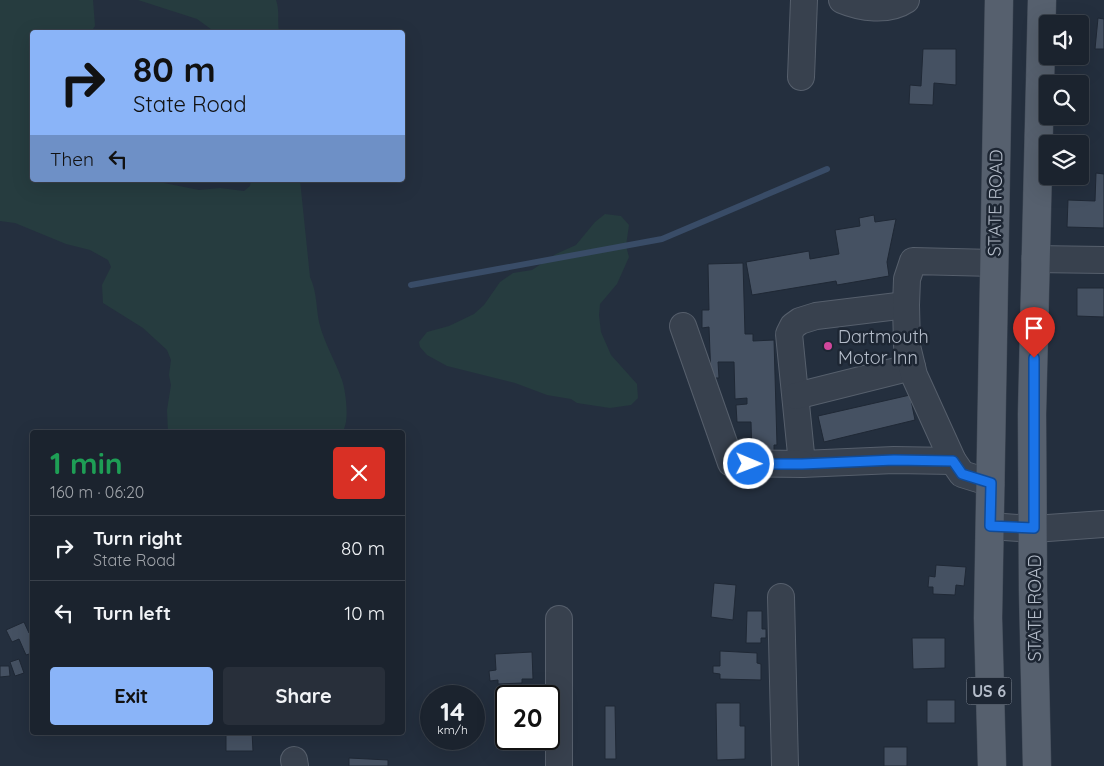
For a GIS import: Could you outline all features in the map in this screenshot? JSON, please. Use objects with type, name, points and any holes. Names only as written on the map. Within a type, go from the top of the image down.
[{"type":"main road","name":"STATE ROAD","points":[[992,766],[988,678],[999,0]]},
{"type":"main road","name":"STATE ROAD","points":[[1037,766],[1033,600],[1032,414],[1042,0]]},
{"type":"street","points":[[800,77],[804,0]]},
{"type":"street","points":[[842,0],[868,7],[891,7],[906,0]]},
{"type":"street","points":[[1035,259],[1104,260]]},
{"type":"street","points":[[991,483],[962,474],[953,461],[914,375],[907,346],[906,279],[913,261],[994,263]]},
{"type":"street","points":[[802,464],[789,334],[793,326],[800,321],[816,316],[906,305]]},
{"type":"street","points":[[684,326],[731,463],[802,464],[894,460],[953,461]]},
{"type":"street","points":[[796,396],[912,367]]},
{"type":"street","points":[[990,526],[1034,528],[1104,524]]},
{"type":"street","points":[[781,597],[784,766]]},
{"type":"street","points":[[559,619],[559,766]]},
{"type":"green space","points":[[0,0],[93,0],[95,26],[92,30],[30,30],[30,182],[150,182],[199,190],[220,188],[244,191],[250,186],[251,182],[300,182],[310,277],[315,294],[319,322],[345,392],[347,415],[343,430],[168,430],[167,410],[171,385],[169,375],[171,360],[167,350],[143,328],[103,303],[102,285],[111,267],[108,260],[90,250],[66,244],[15,223],[0,221]]},
{"type":"green space","points":[[138,0],[276,0],[279,30],[212,30],[197,19]]},
{"type":"green space","points":[[605,214],[621,216],[629,225],[626,246],[629,257],[617,284],[600,304],[599,315],[601,332],[611,355],[637,384],[638,398],[631,405],[610,408],[577,403],[571,399],[547,395],[515,383],[447,366],[427,355],[420,347],[419,342],[427,332],[449,326],[474,314],[484,305],[500,282],[513,273],[532,270],[556,254],[576,245],[595,222]]},
{"type":"building","points":[[1098,18],[1104,19],[1104,49],[1095,49]]},
{"type":"building","points":[[923,49],[956,49],[956,85],[934,83],[933,105],[909,104],[910,85],[921,86]]},
{"type":"building","points":[[1096,173],[1104,174],[1104,228],[1067,227],[1068,200],[1095,201]]},
{"type":"building","points":[[874,215],[875,222],[896,219],[887,262],[889,276],[837,285],[836,281],[752,295],[746,262],[809,251],[810,259],[839,254],[835,230],[860,226],[859,218]]},
{"type":"building","points":[[743,263],[745,334],[753,334],[753,341],[774,340],[777,445],[774,445],[774,454],[752,455],[751,422],[737,422],[736,405],[747,404],[747,398],[735,399],[734,362],[718,362],[719,378],[711,378],[709,327],[702,328],[702,310],[709,310],[708,264]]},
{"type":"building","points":[[1077,288],[1104,288],[1104,317],[1077,316]]},
{"type":"building","points":[[910,395],[915,420],[824,442],[818,416]]},
{"type":"building","points":[[936,565],[966,567],[964,586],[956,585],[955,595],[933,594],[933,587],[928,587],[929,576],[935,577]]},
{"type":"building","points":[[714,583],[736,585],[733,620],[711,617]]},
{"type":"building","points":[[747,611],[762,611],[762,629],[766,629],[766,638],[761,638],[761,643],[746,643]]},
{"type":"building","points":[[24,622],[30,632],[30,654],[26,655],[19,639],[12,642],[6,630]]},
{"type":"building","points":[[912,638],[945,638],[945,668],[913,669]]},
{"type":"building","points":[[720,651],[757,653],[757,663],[761,664],[761,680],[720,679],[720,674],[713,673],[713,666],[720,666]]},
{"type":"building","points":[[532,652],[533,679],[522,679],[522,683],[498,684],[498,680],[490,681],[489,671],[496,670],[495,654]]},
{"type":"building","points":[[19,659],[24,673],[15,676],[10,662]]},
{"type":"building","points":[[0,666],[9,666],[10,676],[0,677]]},
{"type":"building","points":[[927,700],[955,700],[955,723],[927,723]]},
{"type":"building","points":[[716,703],[740,703],[740,726],[745,726],[745,759],[717,760]]},
{"type":"building","points":[[605,706],[615,706],[616,759],[605,759]]},
{"type":"building","points":[[226,735],[252,735],[253,751],[226,751]]},
{"type":"building","points":[[884,747],[907,747],[907,766],[884,766]]},
{"type":"building","points":[[349,758],[388,760],[388,766],[349,766]]},
{"type":"waterway","points":[[411,285],[662,239],[827,169]]},
{"type":"place","name":"Dartmouth Motor Inn","points":[[828,346]]},
{"type":"route","points":[[749,464],[894,460],[953,461],[962,474],[991,483],[990,526],[1034,528],[1032,414],[1034,358]]}]
